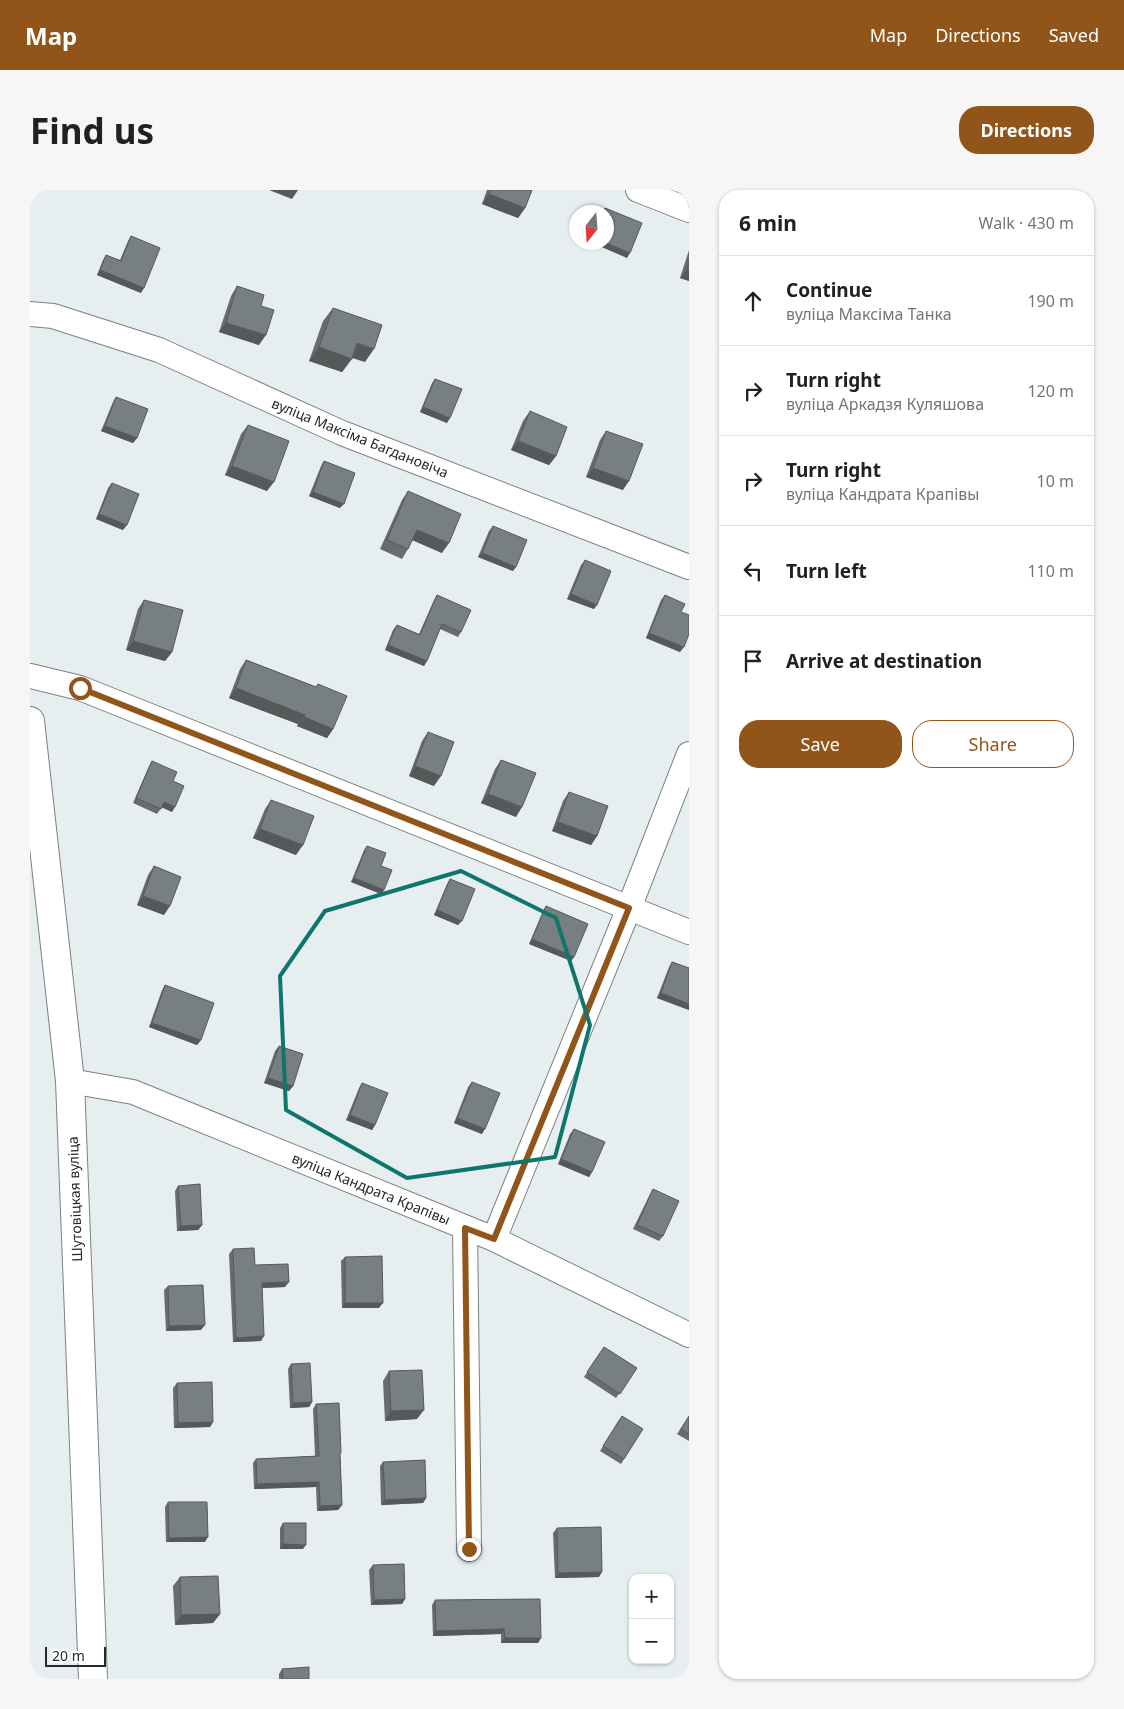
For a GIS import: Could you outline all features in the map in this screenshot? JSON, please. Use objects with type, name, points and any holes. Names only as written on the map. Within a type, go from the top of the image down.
[{"type":"main road","name":"Шутовіцкая вуліца","points":[[30,721],[70,1081],[93,1679]]},
{"type":"street","points":[[638,190],[689,210]]},
{"type":"street","name":"вуліца Максіма Багдановіча","points":[[30,314],[53,316],[159,350],[342,433],[689,567]]},
{"type":"street","points":[[30,676],[80,688],[689,932]]},
{"type":"street","points":[[494,1239],[629,908],[689,754]]},
{"type":"street","name":"вуліца Кандрата Крапівы","points":[[70,1081],[133,1092],[494,1239],[689,1335]]},
{"type":"street","points":[[465,1228],[469,1549]]},
{"type":"highlighted area","points":[[461,871],[556,918],[590,1025],[555,1157],[407,1178],[286,1110],[280,976],[325,911]]},
{"type":"building","points":[[490,190],[532,190],[525,208],[489,194]]},
{"type":"building","points":[[614,212],[642,223],[630,253],[614,246]]},
{"type":"building","points":[[131,236],[160,248],[144,288],[100,270],[106,255],[121,261]]},
{"type":"building","points":[[237,286],[264,295],[261,306],[274,310],[266,335],[226,323]]},
{"type":"building","points":[[333,308],[382,325],[374,349],[357,343],[352,359],[319,347]]},
{"type":"building","points":[[435,379],[462,389],[450,418],[423,407]]},
{"type":"building","points":[[116,397],[148,409],[137,438],[105,426]]},
{"type":"building","points":[[530,411],[567,427],[556,456],[518,441]]},
{"type":"building","points":[[248,425],[289,441],[274,482],[232,466]]},
{"type":"building","points":[[606,431],[643,444],[629,481],[593,468]]},
{"type":"building","points":[[324,461],[355,473],[344,504],[313,492]]},
{"type":"building","points":[[112,483],[139,494],[127,525],[99,514]]},
{"type":"building","points":[[408,491],[461,514],[449,543],[417,530],[408,549],[387,540]]},
{"type":"building","points":[[493,526],[527,540],[516,567],[482,553]]},
{"type":"building","points":[[585,560],[611,571],[597,605],[571,594]]},
{"type":"building","points":[[437,595],[471,610],[461,632],[442,624],[427,661],[388,645],[397,625],[420,635]]},
{"type":"building","points":[[665,595],[685,604],[681,612],[689,615],[689,634],[684,647],[649,633]]},
{"type":"building","points":[[144,600],[183,610],[172,652],[133,641]]},
{"type":"building","points":[[246,660],[316,687],[318,684],[347,696],[333,729],[304,717],[305,715],[236,688]]},
{"type":"building","points":[[428,732],[454,742],[441,776],[415,766]]},
{"type":"building","points":[[501,760],[536,773],[522,807],[488,794]]},
{"type":"building","points":[[152,761],[177,772],[173,781],[184,786],[175,807],[164,802],[161,809],[136,798]]},
{"type":"building","points":[[569,792],[608,806],[597,836],[558,822]]},
{"type":"building","points":[[271,800],[314,816],[303,845],[260,829]]},
{"type":"building","points":[[367,846],[386,853],[381,866],[392,870],[384,890],[354,878]]},
{"type":"building","points":[[154,866],[181,877],[170,906],[143,896]]},
{"type":"building","points":[[450,879],[475,889],[462,921],[437,910]]},
{"type":"building","points":[[546,906],[588,924],[574,957],[532,939]]},
{"type":"building","points":[[672,962],[689,968],[689,1004],[661,993]]},
{"type":"building","points":[[165,985],[214,1003],[201,1040],[152,1023]]},
{"type":"building","points":[[279,1046],[303,1054],[293,1086],[268,1078]]},
{"type":"building","points":[[472,1082],[500,1093],[485,1129],[457,1118]]},
{"type":"building","points":[[362,1083],[388,1093],[375,1125],[350,1115]]},
{"type":"building","points":[[574,1129],[605,1142],[592,1172],[561,1159]]},
{"type":"building","points":[[200,1184],[202,1225],[181,1226],[178,1186]]},
{"type":"building","points":[[653,1189],[679,1201],[663,1236],[637,1225]]},
{"type":"building","points":[[254,1248],[255,1265],[288,1264],[289,1282],[262,1283],[264,1336],[236,1338],[233,1249]]},
{"type":"building","points":[[382,1256],[383,1303],[345,1303],[345,1257]]},
{"type":"building","points":[[203,1285],[205,1325],[169,1326],[168,1286]]},
{"type":"building","points":[[604,1347],[637,1368],[620,1394],[587,1372]]},
{"type":"building","points":[[310,1363],[312,1402],[293,1403],[291,1364]]},
{"type":"building","points":[[422,1370],[424,1410],[391,1411],[389,1371]]},
{"type":"building","points":[[212,1382],[213,1422],[178,1423],[177,1383]]},
{"type":"building","points":[[339,1403],[342,1505],[320,1506],[319,1482],[257,1484],[256,1459],[319,1456],[316,1404]]},
{"type":"building","points":[[622,1416],[643,1429],[624,1459],[603,1446]]},
{"type":"building","points":[[689,1416],[689,1434],[681,1429]]},
{"type":"building","points":[[425,1460],[426,1498],[385,1500],[383,1462]]},
{"type":"building","points":[[168,1502],[207,1502],[208,1537],[169,1538]]},
{"type":"building","points":[[283,1523],[306,1523],[306,1545],[283,1544]]},
{"type":"building","points":[[601,1527],[602,1572],[558,1573],[557,1528]]},
{"type":"building","points":[[404,1564],[405,1599],[374,1600],[373,1565]]},
{"type":"building","points":[[218,1576],[220,1614],[181,1615],[180,1577]]},
{"type":"building","points":[[540,1599],[541,1638],[505,1638],[504,1629],[436,1631],[435,1600]]},
{"type":"building","points":[[309,1667],[309,1679],[283,1679],[282,1669]]},
{"type":"route","points":[[80,688],[629,908],[494,1239],[465,1228],[469,1549]]}]
